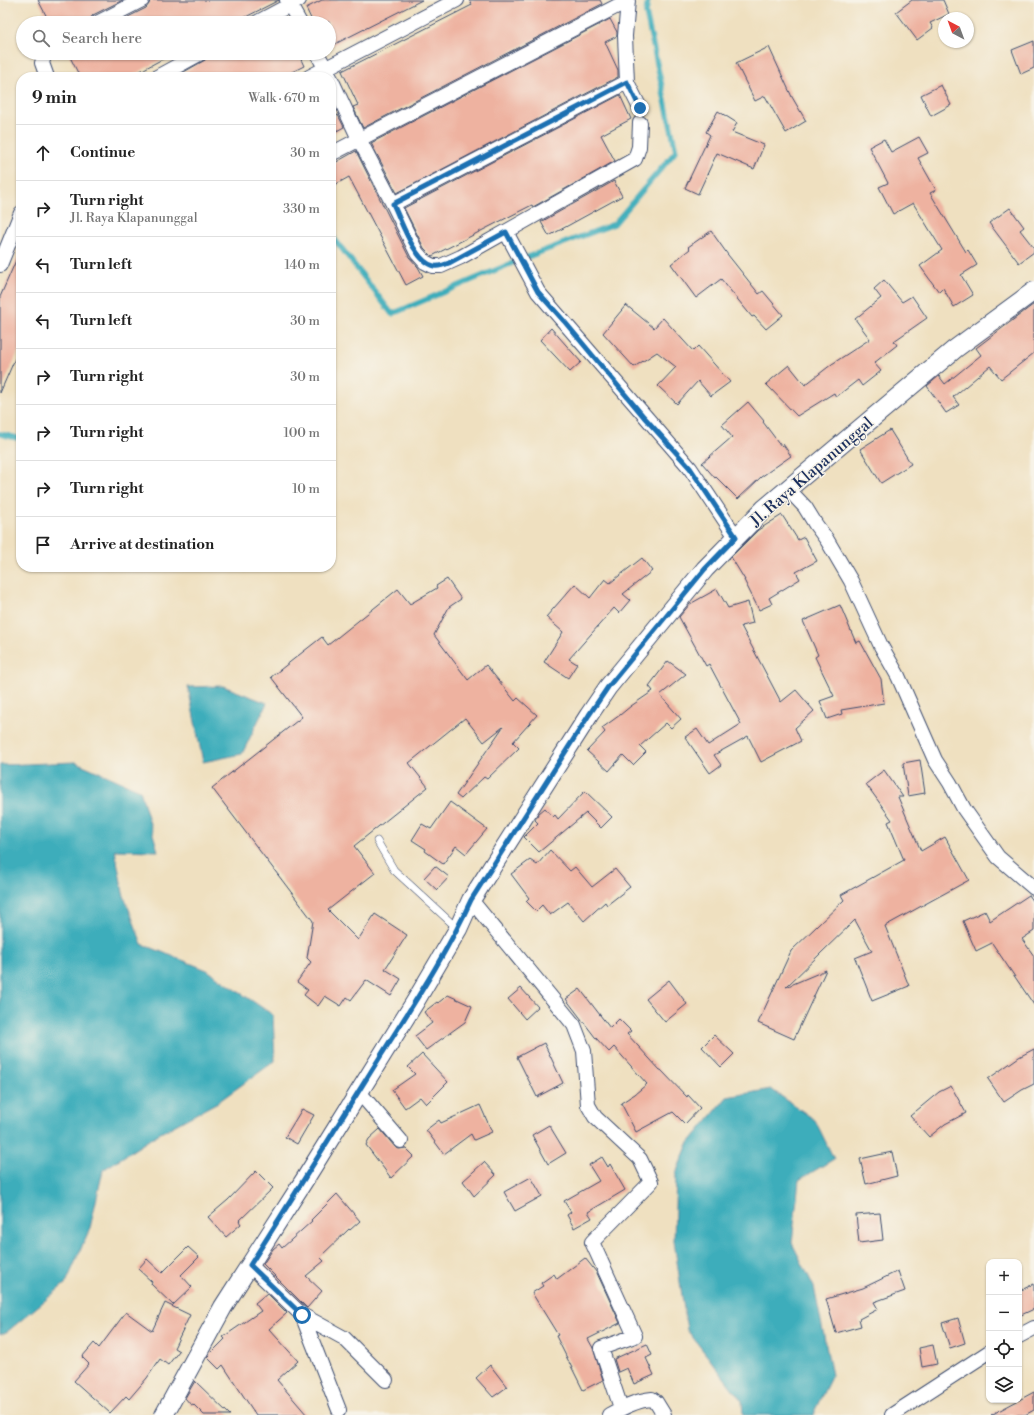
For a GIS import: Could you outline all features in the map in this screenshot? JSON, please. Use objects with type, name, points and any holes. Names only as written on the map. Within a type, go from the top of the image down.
[{"type":"street","points":[[111,16],[142,0]]},
{"type":"street","points":[[334,72],[457,0]]},
{"type":"street","points":[[628,1],[625,36],[627,82],[640,108]]},
{"type":"street","points":[[336,151],[628,1]]},
{"type":"street","points":[[268,16],[292,2],[297,16]]},
{"type":"street","points":[[43,60],[42,63],[45,72]]},
{"type":"street","points":[[166,72],[188,60]]},
{"type":"street","points":[[321,60],[327,72]]},
{"type":"street","points":[[393,204],[627,82]]},
{"type":"street","points":[[336,90],[359,139],[417,253],[425,262],[434,266],[441,266],[449,263],[635,160],[638,147],[640,123]]},
{"type":"street","points":[[0,265],[16,225]]},
{"type":"street","points":[[506,232],[538,292],[644,417],[690,468],[736,537]]},
{"type":"street","name":"Jl. Raya Klapanunggal","points":[[164,1415],[223,1307],[359,1092],[458,929],[471,900],[608,687],[705,569],[764,509],[955,349],[1034,291]]},
{"type":"street","points":[[788,488],[805,507],[827,540],[851,581],[881,646],[898,676],[935,760],[964,809],[998,857],[1034,888]]},
{"type":"street","points":[[471,900],[574,1025],[584,1051],[588,1105],[595,1117],[640,1159],[651,1182],[592,1242],[635,1336],[601,1348],[615,1412],[640,1401],[652,1399],[656,1402],[664,1415]]},
{"type":"street","points":[[359,1092],[401,1141]]},
{"type":"street","points":[[250,1265],[302,1315],[344,1338],[386,1380]]},
{"type":"street","points":[[302,1315],[339,1410]]},
{"type":"street","points":[[1022,1334],[1034,1328]]},
{"type":"street","points":[[892,1415],[986,1354]]},
{"type":"lane","points":[[377,841],[394,870],[458,929]]},
{"type":"water","points":[[223,686],[267,703],[242,754],[203,762],[188,687]]},
{"type":"water","points":[[76,762],[140,790],[158,851],[115,850],[123,893],[142,944],[207,970],[273,1015],[275,1061],[218,1102],[155,1136],[103,1170],[90,1228],[66,1283],[8,1331],[0,1335],[0,765]]},
{"type":"water","points":[[771,1089],[815,1120],[834,1159],[799,1180],[792,1243],[814,1287],[832,1375],[813,1415],[743,1415],[742,1401],[687,1330],[674,1241],[676,1173],[688,1144],[727,1097]]},
{"type":"building","points":[[38,0],[123,0],[92,16],[46,16]]},
{"type":"building","points":[[150,0],[279,0],[248,16],[130,16],[146,8]]},
{"type":"building","points":[[322,0],[422,0],[336,43],[336,16],[310,16],[306,8]]},
{"type":"building","points":[[469,0],[600,0],[602,4],[363,128],[353,107],[358,105],[342,71],[472,5]]},
{"type":"building","points":[[912,0],[943,0],[948,12],[938,12],[938,19],[930,23],[933,28],[917,40],[896,12]]},
{"type":"building","points":[[610,19],[617,32],[617,36],[605,42],[618,70],[618,77],[397,193],[371,143]]},
{"type":"building","points":[[1034,41],[1034,68],[1021,74],[1012,50]]},
{"type":"building","points":[[769,47],[792,97],[806,121],[786,133],[765,96],[755,101],[736,63]]},
{"type":"building","points":[[72,60],[161,60],[138,72],[78,72]]},
{"type":"building","points":[[205,60],[301,60],[304,66],[292,72],[184,72]]},
{"type":"building","points":[[941,85],[951,105],[931,116],[921,95]]},
{"type":"building","points":[[620,95],[631,119],[601,135],[615,161],[533,207],[532,205],[432,256],[424,248],[404,208]]},
{"type":"building","points":[[718,111],[737,123],[732,132],[764,145],[754,169],[717,153],[698,194],[685,188],[710,135],[706,132]]},
{"type":"building","points":[[338,115],[344,127],[336,131],[336,116]]},
{"type":"building","points":[[919,137],[928,153],[918,158],[936,190],[930,193],[966,252],[968,250],[977,265],[961,275],[973,295],[954,307],[943,288],[939,292],[920,266],[942,250],[913,203],[893,214],[879,187],[888,183],[869,147],[884,139],[891,152]]},
{"type":"building","points":[[356,151],[409,257],[418,267],[423,276],[406,285],[349,177],[336,184],[336,162]]},
{"type":"building","points":[[614,181],[622,196],[549,236],[541,222]]},
{"type":"building","points":[[1010,208],[1024,227],[1020,230],[1034,248],[1034,252],[1019,263],[989,223]]},
{"type":"building","points":[[711,231],[759,294],[763,291],[783,315],[766,329],[754,316],[752,317],[721,279],[696,298],[671,264],[690,249],[688,247]]},
{"type":"building","points":[[16,260],[16,356],[0,393],[0,297]]},
{"type":"building","points":[[884,280],[902,302],[912,296],[927,318],[894,341],[897,345],[874,363],[881,371],[862,386],[858,380],[836,397],[834,393],[797,416],[766,384],[789,365],[805,385],[832,364],[870,339],[855,319],[881,298],[874,289]]},
{"type":"building","points":[[1034,304],[1034,353],[1001,379],[990,366],[953,397],[959,405],[946,413],[927,386],[939,376],[945,384],[981,355],[976,348]]},
{"type":"building","points":[[626,305],[654,328],[663,318],[693,351],[698,346],[730,382],[711,396],[698,381],[677,404],[658,386],[676,367],[657,352],[634,367],[603,333]]},
{"type":"building","points":[[551,328],[581,362],[570,372],[540,340]]},
{"type":"building","points":[[748,402],[764,421],[763,422],[781,446],[783,444],[791,456],[761,477],[738,499],[716,477],[715,478],[702,463],[732,437],[722,425]]},
{"type":"building","points":[[890,430],[911,464],[881,483],[860,449]]},
{"type":"building","points":[[782,515],[798,540],[804,537],[817,561],[796,572],[800,579],[769,598],[772,604],[759,610],[745,580],[731,557],[758,530]]},
{"type":"building","points":[[642,558],[652,571],[623,594],[630,600],[619,613],[614,608],[569,659],[577,664],[568,678],[544,662],[563,632],[546,617],[575,584],[590,598],[605,579],[610,583]]},
{"type":"building","points":[[447,579],[461,599],[449,607],[434,635],[468,680],[486,665],[515,701],[518,698],[537,715],[513,742],[519,748],[487,779],[484,777],[461,799],[456,795],[503,727],[484,742],[465,718],[409,763],[428,787],[354,846],[375,873],[328,910],[358,940],[375,914],[407,935],[385,969],[401,979],[391,996],[366,980],[351,1000],[347,997],[341,1006],[325,996],[318,1006],[304,995],[308,990],[297,982],[311,962],[307,958],[313,921],[212,788],[302,717],[271,677],[322,637],[328,645],[398,589],[410,604],[437,588],[436,586]]},
{"type":"building","points":[[717,589],[728,608],[748,602],[753,623],[741,626],[781,702],[796,690],[814,711],[795,728],[801,741],[761,762],[748,736],[714,755],[721,765],[710,773],[685,737],[697,729],[708,745],[741,724],[709,664],[706,666],[679,617],[690,604]]},
{"type":"building","points":[[840,605],[856,643],[860,641],[881,679],[884,703],[841,710],[842,714],[827,719],[820,701],[834,696],[815,657],[818,655],[803,621]]},
{"type":"building","points":[[668,661],[686,674],[660,695],[681,719],[671,728],[666,723],[640,746],[646,752],[633,765],[623,755],[609,771],[587,751],[605,732],[602,728],[653,691],[649,686]]},
{"type":"building","points":[[920,760],[925,793],[908,796],[903,763]]},
{"type":"building","points":[[884,770],[903,797],[898,797],[921,851],[945,837],[969,880],[885,926],[909,986],[872,1001],[855,958],[872,951],[855,920],[786,987],[826,970],[794,1039],[758,1023],[791,951],[844,900],[841,895],[904,860],[888,822],[892,820],[866,784]]},
{"type":"building","points":[[585,791],[612,817],[601,828],[586,813],[539,852],[524,837],[538,823],[535,820],[538,814],[545,808],[553,817],[555,815],[558,819]]},
{"type":"building","points":[[450,802],[487,829],[466,854],[456,846],[443,864],[425,851],[426,849],[412,840],[422,824],[431,829]]},
{"type":"building","points":[[550,850],[570,871],[575,867],[592,887],[615,869],[630,887],[607,905],[605,902],[584,921],[568,902],[550,915],[542,905],[536,911],[526,901],[529,898],[511,874],[530,860],[537,865]]},
{"type":"building","points":[[435,866],[449,877],[437,890],[424,878]]},
{"type":"building","points":[[1029,895],[1034,902],[1034,931],[1022,939],[1034,956],[1034,1005],[992,943],[976,951],[963,921],[985,911],[990,921]]},
{"type":"building","points":[[669,980],[687,1004],[665,1022],[646,999]]},
{"type":"building","points":[[521,988],[538,1007],[525,1019],[508,999]]},
{"type":"building","points":[[580,989],[610,1028],[619,1019],[631,1031],[627,1034],[660,1070],[700,1108],[685,1124],[673,1112],[636,1132],[621,1103],[647,1084],[614,1047],[609,1052],[595,1037],[566,999]]},
{"type":"building","points":[[448,995],[472,1006],[465,1022],[426,1050],[415,1036],[432,1023],[424,1012]]},
{"type":"building","points":[[714,1035],[734,1054],[721,1067],[702,1047]]},
{"type":"building","points":[[544,1043],[563,1083],[537,1097],[517,1057]]},
{"type":"building","points":[[1034,1049],[1034,1084],[1004,1102],[988,1079],[1019,1057]]},
{"type":"building","points":[[422,1054],[448,1082],[426,1104],[420,1097],[405,1108],[392,1090],[415,1074],[408,1067]]},
{"type":"building","points":[[951,1086],[966,1113],[945,1124],[929,1137],[910,1116],[939,1092]]},
{"type":"building","points":[[480,1105],[492,1132],[474,1140],[471,1134],[444,1154],[426,1130],[439,1120],[441,1123]]},
{"type":"building","points":[[302,1109],[314,1115],[297,1144],[285,1137]]},
{"type":"building","points":[[549,1125],[566,1153],[548,1164],[532,1135]]},
{"type":"building","points":[[380,1129],[395,1147],[399,1149],[406,1148],[414,1156],[391,1178],[366,1145],[369,1139]]},
{"type":"building","points":[[892,1152],[897,1176],[866,1184],[860,1159]]},
{"type":"building","points":[[602,1157],[608,1167],[610,1164],[625,1190],[588,1212],[592,1218],[574,1228],[567,1215],[571,1212],[564,1201],[599,1181],[589,1165]]},
{"type":"building","points":[[484,1162],[496,1175],[474,1196],[463,1181]]},
{"type":"building","points":[[256,1171],[273,1188],[239,1221],[241,1224],[226,1237],[208,1217],[228,1200]]},
{"type":"building","points":[[531,1177],[542,1196],[515,1211],[504,1192]]},
{"type":"building","points":[[337,1194],[360,1221],[350,1230],[349,1229],[320,1257],[324,1261],[306,1276],[322,1291],[307,1308],[263,1264],[273,1249],[279,1244],[282,1248],[312,1221],[311,1220]]},
{"type":"building","points":[[880,1213],[883,1240],[859,1243],[856,1215]]},
{"type":"building","points":[[188,1247],[199,1257],[181,1275],[192,1287],[173,1305],[138,1269],[147,1259],[162,1273]]},
{"type":"building","points":[[585,1258],[597,1273],[620,1323],[588,1339],[593,1348],[603,1380],[583,1390],[556,1336],[558,1335],[532,1293],[543,1286],[541,1283],[554,1274],[557,1279]]},
{"type":"building","points":[[898,1271],[905,1291],[874,1302],[878,1309],[859,1319],[861,1326],[836,1333],[826,1299],[863,1288]]},
{"type":"building","points":[[1034,1284],[1034,1309],[1022,1315],[1022,1295],[1022,1290]]},
{"type":"building","points":[[267,1293],[287,1313],[269,1329],[298,1361],[277,1380],[307,1415],[256,1415],[223,1365],[219,1369],[207,1357],[225,1339],[223,1337],[261,1311],[255,1303]]},
{"type":"building","points":[[165,1303],[190,1315],[174,1348],[179,1351],[168,1365],[160,1359],[147,1378],[129,1399],[126,1396],[110,1413],[74,1381],[89,1364],[82,1357],[94,1343],[99,1348],[126,1312],[152,1331]]},
{"type":"building","points":[[958,1318],[965,1343],[950,1348],[942,1323]]},
{"type":"building","points":[[647,1344],[652,1355],[646,1358],[654,1375],[634,1384],[627,1368],[618,1372],[614,1359]]},
{"type":"building","points":[[933,1345],[937,1364],[922,1367],[919,1348]]},
{"type":"building","points":[[490,1365],[507,1387],[493,1397],[476,1378]]},
{"type":"building","points":[[195,1381],[230,1415],[204,1415],[193,1404],[191,1405],[185,1398]]},
{"type":"building","points":[[1034,1392],[1034,1410],[1025,1415],[991,1415],[1013,1403],[1022,1403],[1022,1398]]},
{"type":"waterway","points":[[336,241],[392,314],[517,261],[614,224],[676,151],[646,13],[648,0]]},
{"type":"waterway","points":[[0,434],[16,438]]},
{"type":"route","points":[[302,1315],[250,1265],[415,1002],[458,929],[471,900],[589,715],[608,687],[663,622],[705,569],[736,537],[690,468],[644,417],[538,292],[506,232],[449,263],[441,266],[434,266],[425,262],[417,253],[393,204],[627,82],[640,108]]}]
